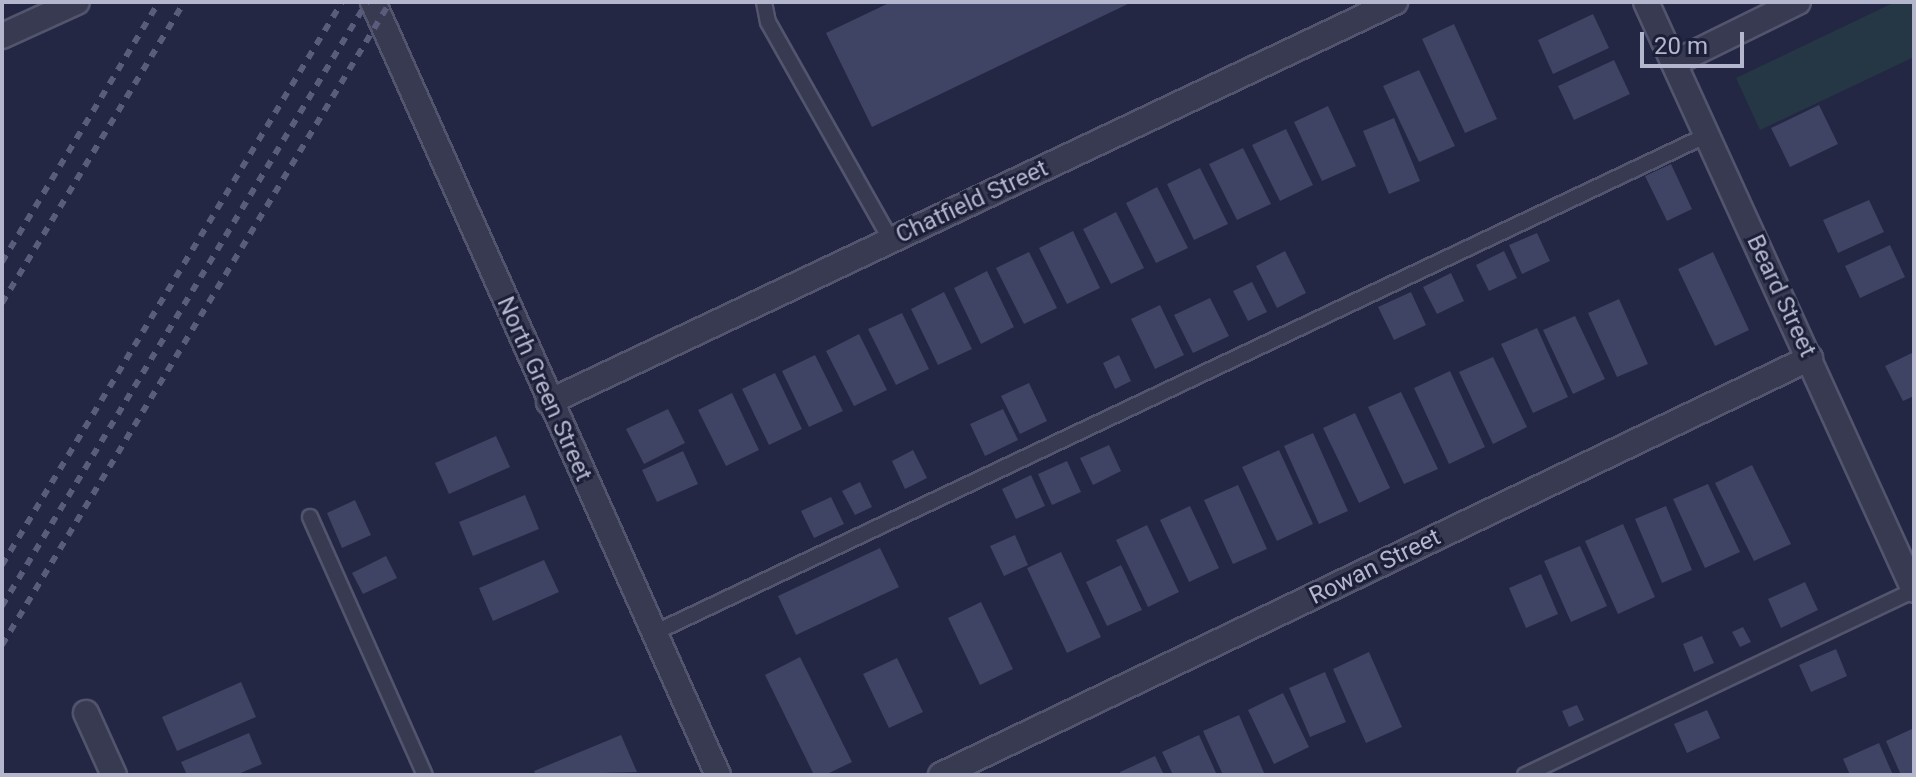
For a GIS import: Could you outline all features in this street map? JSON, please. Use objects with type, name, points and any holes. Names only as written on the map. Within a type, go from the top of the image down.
[{"type":"street","points":[[2,36],[77,2]]},
{"type":"street","name":"North Green Street","points":[[373,2],[718,775]]},
{"type":"street","name":"Chatfield Street","points":[[549,402],[1395,2]]},
{"type":"street","name":"Beard Street","points":[[1646,2],[1914,590]]},
{"type":"street","points":[[1674,63],[1798,2]]},
{"type":"street","name":"Rowan Street","points":[[941,775],[1810,358]]},
{"type":"street","points":[[86,713],[114,775]]},
{"type":"lane","points":[[764,2],[768,22],[891,240]]},
{"type":"lane","points":[[654,633],[1707,135]]},
{"type":"lane","points":[[310,517],[425,775]]},
{"type":"lane","points":[[1525,775],[1914,590]]},
{"type":"shaded area","points":[[1895,2],[1914,2],[1914,57],[1760,130],[1736,78]]},
{"type":"building","points":[[891,2],[1132,2],[872,127],[826,33]]},
{"type":"building","points":[[1593,14],[1609,48],[1553,74],[1538,40]]},
{"type":"building","points":[[1454,24],[1497,119],[1465,133],[1422,39]]},
{"type":"building","points":[[1614,60],[1630,94],[1574,120],[1558,86]]},
{"type":"building","points":[[1419,70],[1455,146],[1419,162],[1383,86]]},
{"type":"building","points":[[1819,105],[1838,144],[1790,167],[1771,128]]},
{"type":"building","points":[[1328,106],[1356,166],[1322,181],[1294,122]]},
{"type":"building","points":[[1394,118],[1420,181],[1389,194],[1363,131]]},
{"type":"building","points":[[1286,129],[1313,185],[1280,201],[1252,145]]},
{"type":"building","points":[[1243,148],[1271,204],[1237,220],[1209,164]]},
{"type":"building","points":[[1671,164],[1692,209],[1667,221],[1645,176]]},
{"type":"building","points":[[1200,168],[1228,224],[1194,240],[1167,184]]},
{"type":"building","points":[[1157,187],[1188,248],[1156,263],[1126,203]]},
{"type":"building","points":[[1869,200],[1884,232],[1838,253],[1823,220]]},
{"type":"building","points":[[1116,212],[1144,268],[1111,284],[1083,229]]},
{"type":"building","points":[[1073,231],[1100,288],[1067,304],[1039,248]]},
{"type":"building","points":[[1537,233],[1550,261],[1522,274],[1509,245]]},
{"type":"building","points":[[1890,245],[1905,277],[1860,298],[1845,266]]},
{"type":"building","points":[[1285,251],[1306,293],[1277,308],[1256,266]]},
{"type":"building","points":[[1504,251],[1517,278],[1489,291],[1476,265]]},
{"type":"building","points":[[1029,252],[1057,308],[1024,324],[996,268]]},
{"type":"building","points":[[1713,252],[1749,330],[1715,346],[1678,269]]},
{"type":"building","points":[[987,271],[1014,327],[981,344],[954,288]]},
{"type":"building","points":[[1451,273],[1464,301],[1437,314],[1423,287]]},
{"type":"building","points":[[1252,282],[1267,312],[1248,321],[1233,291]]},
{"type":"building","points":[[944,292],[972,349],[938,365],[911,309]]},
{"type":"building","points":[[1411,292],[1426,325],[1394,340],[1378,307]]},
{"type":"building","points":[[1210,298],[1229,336],[1193,353],[1174,315]]},
{"type":"building","points":[[1619,299],[1648,364],[1617,377],[1588,313]]},
{"type":"building","points":[[1160,305],[1184,355],[1155,369],[1131,319]]},
{"type":"building","points":[[902,313],[929,369],[896,385],[868,329]]},
{"type":"building","points":[[1575,316],[1605,379],[1573,394],[1543,330]]},
{"type":"building","points":[[1537,328],[1568,397],[1533,413],[1501,344]]},
{"type":"building","points":[[859,334],[887,390],[854,406],[826,351]]},
{"type":"building","points":[[1914,352],[1914,396],[1903,401],[1885,366]]},
{"type":"building","points":[[815,355],[843,411],[809,427],[782,371]]},
{"type":"building","points":[[1119,355],[1131,381],[1115,389],[1103,363]]},
{"type":"building","points":[[1493,357],[1527,427],[1493,444],[1459,372]]},
{"type":"building","points":[[1450,371],[1485,447],[1449,464],[1414,388]]},
{"type":"building","points":[[775,373],[802,429],[769,445],[742,389]]},
{"type":"building","points":[[1029,383],[1047,421],[1020,434],[1001,396]]},
{"type":"building","points":[[1401,392],[1438,469],[1404,484],[1368,407]]},
{"type":"building","points":[[732,393],[759,450],[726,466],[698,410]]},
{"type":"building","points":[[668,409],[685,443],[644,464],[626,429]]},
{"type":"building","points":[[1003,409],[1018,440],[985,456],[970,424]]},
{"type":"building","points":[[1355,413],[1390,488],[1359,503],[1323,428]]},
{"type":"building","points":[[1313,433],[1348,511],[1319,524],[1284,446]]},
{"type":"building","points":[[496,436],[510,467],[449,494],[435,463]]},
{"type":"building","points":[[1109,445],[1121,471],[1093,485],[1080,458]]},
{"type":"building","points":[[913,450],[927,478],[905,489],[892,461]]},
{"type":"building","points":[[1279,450],[1313,524],[1277,541],[1242,467]]},
{"type":"building","points":[[683,451],[698,484],[657,502],[642,470]]},
{"type":"building","points":[[1067,461],[1081,492],[1052,505],[1038,474]]},
{"type":"building","points":[[1752,465],[1791,544],[1754,561],[1715,483]]},
{"type":"building","points":[[1031,475],[1045,506],[1016,519],[1002,489]]},
{"type":"building","points":[[860,482],[872,507],[855,515],[842,491]]},
{"type":"building","points":[[1708,484],[1740,552],[1705,568],[1673,499]]},
{"type":"building","points":[[1238,485],[1267,549],[1233,564],[1204,500]]},
{"type":"building","points":[[525,495],[539,529],[473,556],[459,522]]},
{"type":"building","points":[[831,497],[844,524],[814,538],[801,511]]},
{"type":"building","points":[[355,500],[371,535],[342,548],[327,513]]},
{"type":"building","points":[[1190,506],[1219,568],[1189,582],[1160,520]]},
{"type":"building","points":[[1666,506],[1692,570],[1662,583],[1635,519]]},
{"type":"building","points":[[1623,524],[1655,597],[1618,614],[1585,541]]},
{"type":"building","points":[[1147,525],[1179,592],[1148,607],[1116,540]]},
{"type":"building","points":[[1015,535],[1028,565],[1004,576],[990,546]]},
{"type":"building","points":[[1580,546],[1607,606],[1571,622],[1544,561]]},
{"type":"building","points":[[880,548],[899,587],[796,635],[778,596]]},
{"type":"building","points":[[1061,552],[1101,637],[1067,653],[1027,568]]},
{"type":"building","points":[[386,556],[397,578],[363,594],[352,573]]},
{"type":"building","points":[[544,560],[559,592],[493,621],[479,588]]},
{"type":"building","points":[[1121,565],[1142,610],[1107,626],[1086,582]]},
{"type":"building","points":[[1541,574],[1558,614],[1526,628],[1509,588]]},
{"type":"building","points":[[1805,582],[1818,610],[1781,628],[1768,599]]},
{"type":"building","points":[[981,602],[1013,669],[980,685],[948,618]]},
{"type":"building","points":[[1743,627],[1751,642],[1740,647],[1732,632]]},
{"type":"building","points":[[1702,636],[1714,663],[1694,672],[1683,644]]},
{"type":"building","points":[[1836,649],[1847,676],[1811,692],[1799,665]]},
{"type":"building","points":[[1369,652],[1402,727],[1366,743],[1333,669]]},
{"type":"building","points":[[800,657],[852,762],[825,775],[814,775],[765,675]]},
{"type":"building","points":[[897,658],[923,712],[889,728],[863,674]]},
{"type":"building","points":[[1325,672],[1346,722],[1310,737],[1289,688]]},
{"type":"building","points":[[241,682],[256,717],[177,751],[162,717]]},
{"type":"building","points":[[1283,693],[1309,747],[1274,764],[1248,710]]},
{"type":"building","points":[[1577,705],[1584,720],[1569,727],[1562,711]]},
{"type":"building","points":[[1707,710],[1720,738],[1687,753],[1674,724]]},
{"type":"building","points":[[1239,715],[1265,775],[1223,775],[1203,731]]},
{"type":"building","points":[[1914,728],[1914,775],[1901,775],[1886,741]]},
{"type":"building","points":[[249,733],[262,764],[236,775],[187,775],[181,762]]},
{"type":"building","points":[[621,735],[637,772],[536,775],[534,771]]},
{"type":"building","points":[[1199,735],[1217,775],[1173,775],[1162,752]]},
{"type":"building","points":[[1879,743],[1893,775],[1850,775],[1843,759]]},
{"type":"building","points":[[1155,756],[1164,775],[1121,775],[1120,772]]},
{"type":"railway","points":[[2,262],[159,2]]},
{"type":"railway","points":[[2,303],[184,2]]},
{"type":"railway","points":[[2,565],[342,2]]},
{"type":"railway","points":[[2,606],[367,2]]},
{"type":"railway","points":[[2,645],[390,2]]}]
